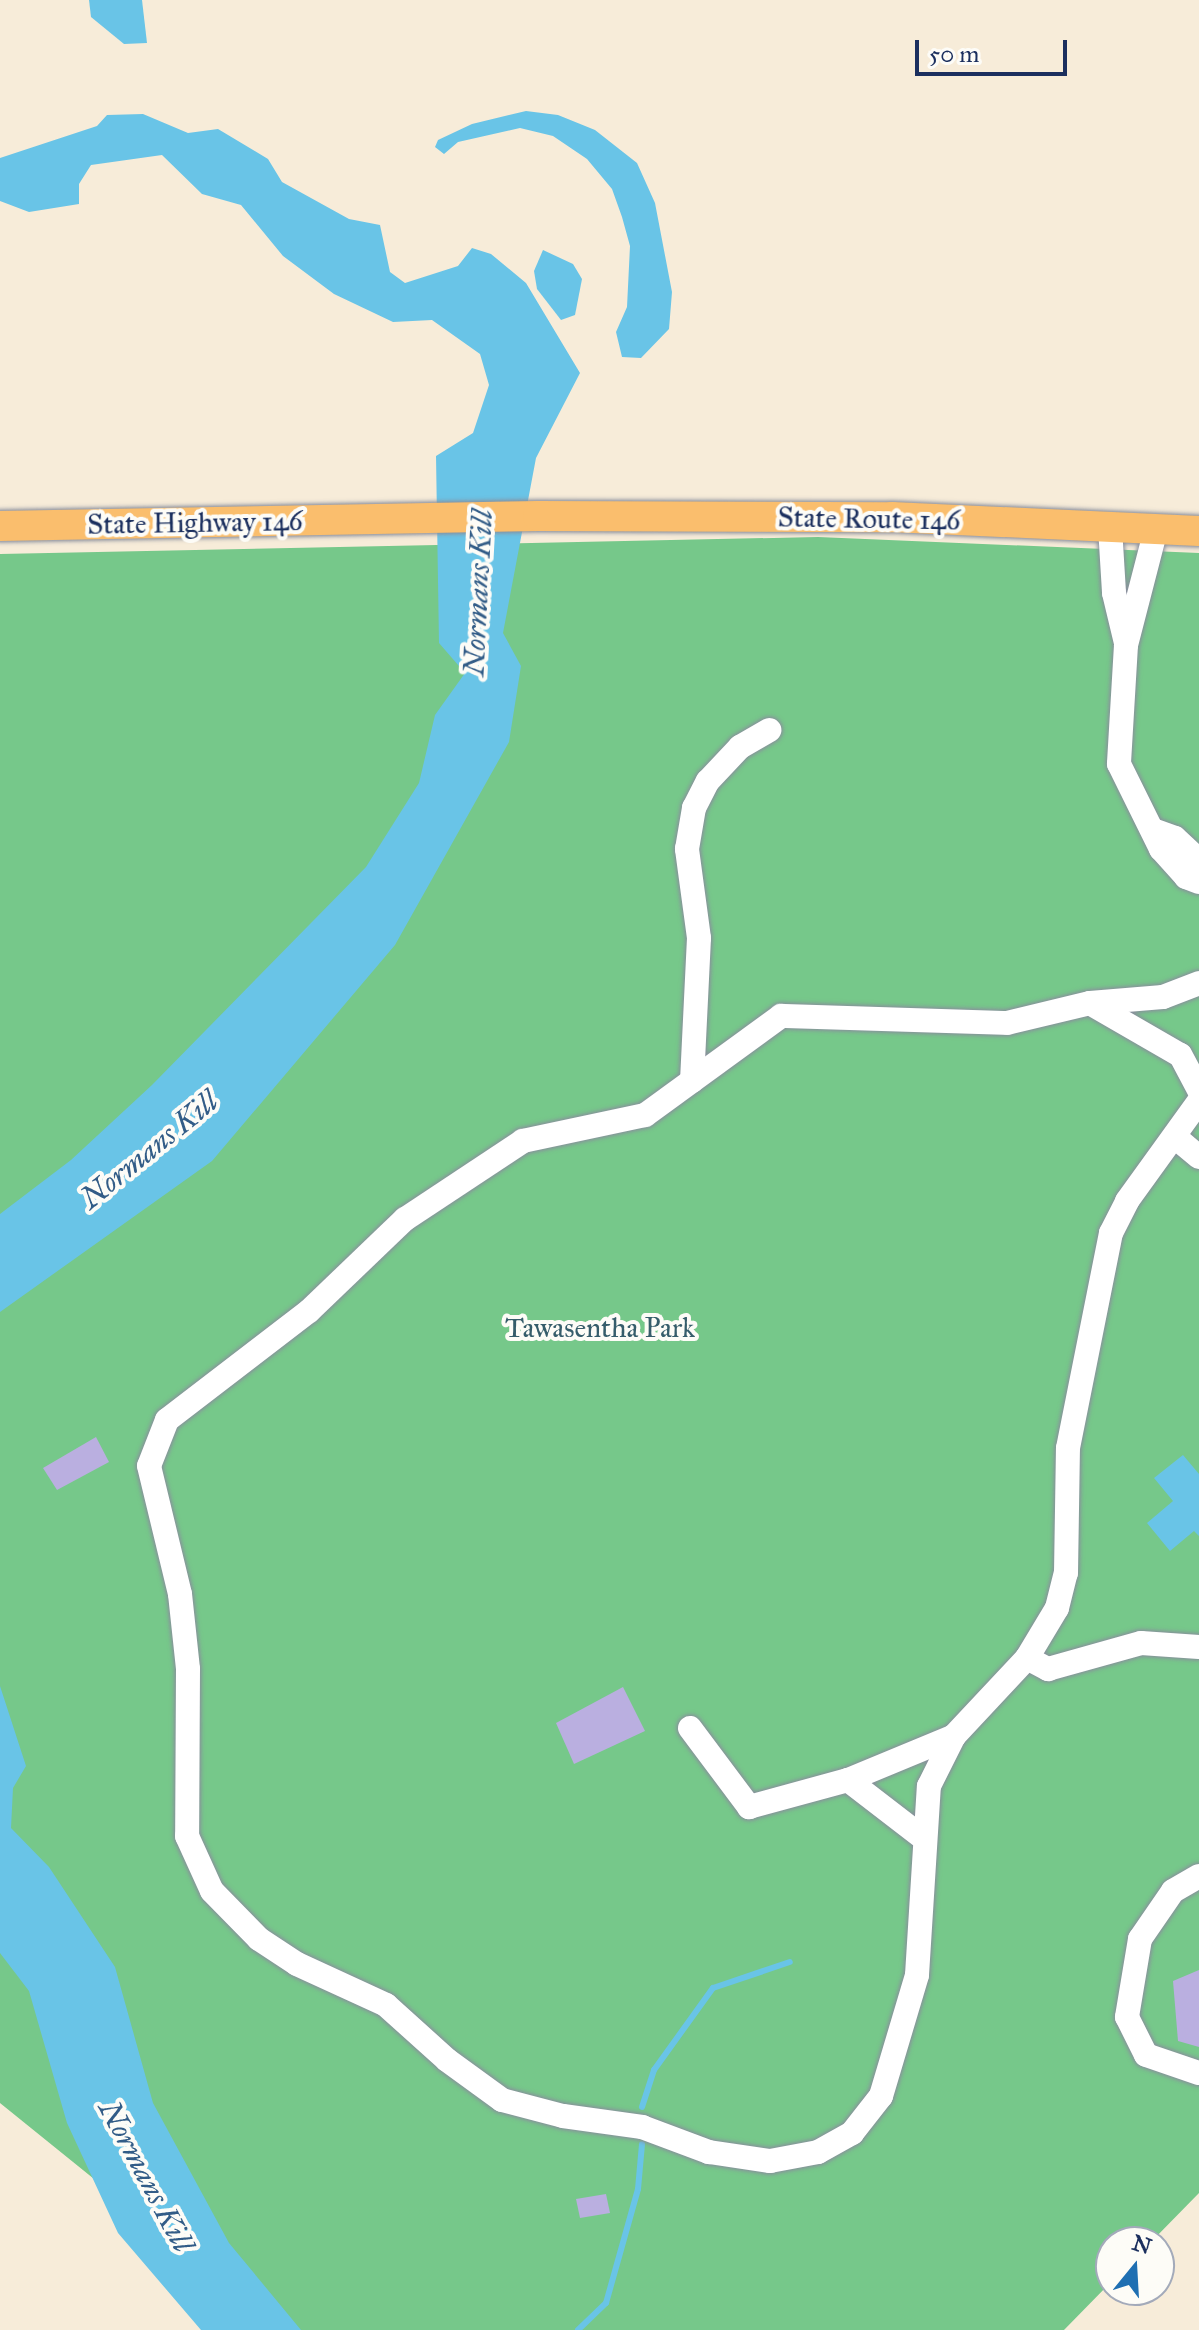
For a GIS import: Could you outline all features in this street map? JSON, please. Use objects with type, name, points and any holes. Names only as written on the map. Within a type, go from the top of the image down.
[{"type":"main road","name":"State Route 146","points":[[390,520],[538,516],[892,517],[1199,531]]},
{"type":"main road","name":"State Highway 146","points":[[0,526],[390,520]]},
{"type":"lane","points":[[1110,527],[1114,593],[1126,645]]},
{"type":"lane","points":[[1156,529],[1126,645],[1119,764],[1140,815],[1153,830],[1161,849],[1186,877],[1199,882]]},
{"type":"lane","points":[[692,1081],[699,938],[687,849],[694,808],[708,781],[740,747],[769,730]]},
{"type":"lane","points":[[1153,830],[1175,838],[1199,860]]},
{"type":"lane","points":[[1199,983],[1163,997],[1090,1003],[1007,1023],[781,1016],[645,1115],[523,1141],[405,1219],[309,1311],[167,1420],[149,1466],[180,1594],[188,1669],[187,1836],[212,1891],[259,1939],[297,1964],[386,2005],[447,2060],[502,2100],[563,2116],[642,2127],[709,2152],[770,2161],[818,2152],[852,2133],[881,2096],[917,1975],[926,1900],[922,1837],[929,1786],[954,1736],[1027,1658],[1057,1608],[1066,1573],[1068,1448],[1111,1233],[1127,1201],[1199,1101]]},
{"type":"lane","points":[[1090,1003],[1180,1055],[1199,1090]]},
{"type":"lane","points":[[1175,1137],[1199,1157]]},
{"type":"lane","points":[[1027,1658],[1048,1669],[1141,1643],[1199,1647]]},
{"type":"lane","points":[[690,1728],[749,1807],[848,1780],[954,1736]]},
{"type":"lane","points":[[848,1780],[922,1837]]},
{"type":"lane","points":[[1199,1876],[1173,1891],[1140,1939],[1127,2017],[1146,2055],[1199,2073]]},
{"type":"green space","name":"Tawasentha Park","points":[[818,537],[1199,553],[1199,2193],[1167,2226],[1095,2226],[1095,2298],[1064,2330],[281,2330],[0,2103],[0,554]]},
{"type":"water","points":[[89,0],[142,0],[147,43],[124,44],[91,17]]},
{"type":"water","points":[[526,111],[558,115],[595,130],[637,163],[655,203],[672,292],[669,329],[641,358],[622,357],[616,332],[627,307],[630,246],[612,189],[587,159],[553,136],[520,128],[458,142],[444,154],[435,147],[438,140],[472,124]]},
{"type":"water","name":"Normans Kill","points":[[143,114],[188,133],[218,129],[268,159],[282,182],[349,219],[380,225],[390,272],[405,283],[458,266],[472,248],[491,254],[526,283],[580,373],[536,458],[503,633],[521,666],[509,742],[395,945],[212,1161],[0,1312],[0,1214],[71,1160],[152,1085],[366,867],[419,783],[435,715],[465,673],[439,643],[436,456],[473,433],[489,385],[480,354],[432,320],[393,322],[334,294],[283,256],[241,205],[202,194],[162,155],[91,165],[79,184],[79,204],[29,212],[0,201],[0,158],[97,126],[107,115]]},
{"type":"water","points":[[543,250],[573,264],[582,279],[575,315],[561,320],[537,289],[534,271]]},
{"type":"water","points":[[1183,1455],[1199,1474],[1199,1536],[1194,1531],[1170,1551],[1147,1523],[1173,1501],[1154,1478]]},
{"type":"water","name":"Normans Kill","points":[[0,1686],[26,1766],[13,1788],[11,1828],[49,1867],[115,1967],[153,2103],[229,2243],[301,2330],[201,2330],[118,2233],[67,2123],[29,1991],[0,1953]]},
{"type":"building","points":[[96,1437],[109,1462],[57,1490],[43,1468]]},
{"type":"building","points":[[623,1687],[645,1731],[574,1764],[556,1723]]},
{"type":"building","points":[[1199,1970],[1199,2047],[1178,2041],[1173,1981]]},
{"type":"building","points":[[606,2194],[610,2213],[580,2218],[576,2199]]},
{"type":"waterway","points":[[642,2107],[654,2070],[713,1988],[790,1962]]},
{"type":"waterway","points":[[578,2330],[606,2303],[638,2189],[642,2144]]}]
